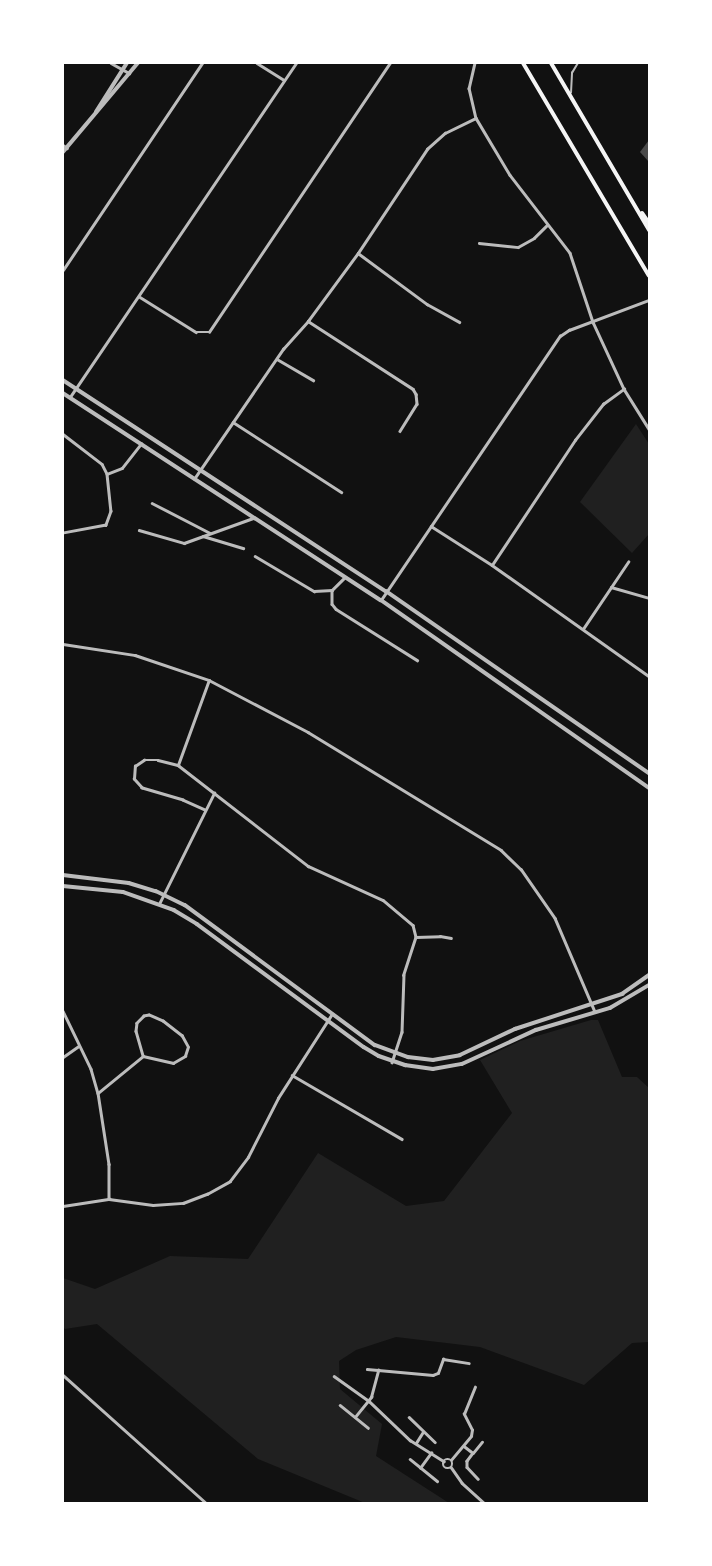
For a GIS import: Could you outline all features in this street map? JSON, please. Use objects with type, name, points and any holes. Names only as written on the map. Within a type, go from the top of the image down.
[{"type":"main road","points":[[523,63],[649,276]]},
{"type":"main road","points":[[551,63],[649,230]]},
{"type":"main road","points":[[630,196],[649,223]]},
{"type":"street","points":[[111,63],[129,73]]},
{"type":"street","points":[[92,118],[127,63]]},
{"type":"street","points":[[63,152],[65,147],[92,118],[138,63]]},
{"type":"street","points":[[63,270],[202,63]]},
{"type":"street","points":[[257,63],[284,80]]},
{"type":"street","points":[[70,398],[296,63]]},
{"type":"street","points":[[140,296],[196,332],[209,332],[390,63]]},
{"type":"street","points":[[475,63],[469,88],[476,118],[510,175],[570,253],[593,322],[624,389],[649,429]]},
{"type":"street","points":[[194,479],[277,359],[358,253],[427,149],[445,133],[476,118]]},
{"type":"street","points":[[478,243],[518,247],[534,238],[547,225]]},
{"type":"street","points":[[358,253],[427,304],[459,322]]},
{"type":"street","points":[[381,600],[560,336],[649,300]]},
{"type":"street","points":[[308,320],[413,389],[416,394],[416,404],[400,431]]},
{"type":"street","points":[[277,359],[313,380]]},
{"type":"street","points":[[63,380],[200,471],[386,591],[649,773]]},
{"type":"street","points":[[492,565],[575,440],[604,404],[624,389]]},
{"type":"street","points":[[63,393],[381,600],[649,788]]},
{"type":"street","points":[[233,422],[341,492]]},
{"type":"street","points":[[63,434],[96,458],[107,474],[111,512],[109,522],[102,526],[63,534]]},
{"type":"street","points":[[107,474],[122,468],[141,444]]},
{"type":"street","points":[[152,503],[210,533]]},
{"type":"street","points":[[139,530],[181,543],[253,518]]},
{"type":"street","points":[[431,526],[492,565],[649,676]]},
{"type":"street","points":[[203,536],[243,548]]},
{"type":"street","points":[[255,556],[311,591],[332,590],[345,577]]},
{"type":"street","points":[[583,629],[628,562]]},
{"type":"street","points":[[611,587],[649,598]]},
{"type":"street","points":[[332,590],[332,604],[336,609],[417,660]]},
{"type":"street","points":[[63,644],[141,657],[209,680],[308,732],[506,854],[521,869],[555,918],[595,1012]]},
{"type":"street","points":[[178,765],[209,680]]},
{"type":"street","points":[[205,810],[183,800],[142,788],[134,779],[136,766],[144,760],[158,760],[178,765],[308,866],[383,900],[402,914],[413,925],[416,938],[404,975],[403,1019],[396,1053],[392,1062]]},
{"type":"street","points":[[159,904],[214,794]]},
{"type":"street","points":[[63,875],[129,884],[164,895],[199,914],[375,1045],[396,1053],[433,1060],[460,1056],[515,1029],[622,994],[649,975]]},
{"type":"street","points":[[63,886],[124,892],[159,904],[197,924],[327,1022],[364,1047],[392,1062],[433,1069],[462,1064],[536,1030],[622,1002],[649,985]]},
{"type":"street","points":[[416,938],[440,936],[451,938]]},
{"type":"street","points":[[63,1011],[98,1092],[109,1164],[109,1199]]},
{"type":"street","points":[[63,1206],[109,1199],[153,1205],[183,1203],[206,1194],[230,1181],[248,1157],[292,1075],[332,1014]]},
{"type":"street","points":[[144,1016],[156,1016],[186,1041],[187,1051],[178,1062],[169,1063],[143,1056],[136,1031],[137,1023],[144,1016]]},
{"type":"street","points":[[63,1057],[79,1046]]},
{"type":"street","points":[[98,1092],[143,1056]]},
{"type":"street","points":[[292,1075],[402,1138]]},
{"type":"street","points":[[367,1369],[433,1375],[438,1373],[443,1359],[469,1363]]},
{"type":"street","points":[[355,1417],[368,1401],[378,1370]]},
{"type":"street","points":[[63,1375],[206,1503]]},
{"type":"street","points":[[334,1376],[368,1401],[408,1439],[444,1461],[451,1460],[464,1446],[472,1433],[464,1417],[464,1410],[475,1387]]},
{"type":"street","points":[[340,1406],[368,1428]]},
{"type":"street","points":[[409,1417],[435,1442]]},
{"type":"street","points":[[416,1443],[423,1432]]},
{"type":"street","points":[[478,1479],[466,1465],[482,1442]]},
{"type":"street","points":[[464,1446],[473,1453]]},
{"type":"street","points":[[420,1468],[431,1453]]},
{"type":"street","points":[[410,1459],[437,1481]]},
{"type":"street","points":[[451,1460],[451,1467],[462,1483],[484,1503]]},
{"type":"street","points":[[444,1461],[445,1467],[451,1467]]},
{"type":"lane","points":[[571,97],[572,73],[578,63]]},
{"type":"shaded area","points":[[636,424],[649,444],[649,534],[632,553],[580,502]]},
{"type":"shaded area","points":[[591,1020],[598,1020],[622,1077],[637,1077],[649,1088],[649,1342],[632,1343],[584,1385],[480,1347],[396,1337],[356,1350],[339,1361],[340,1389],[382,1424],[376,1456],[449,1503],[365,1503],[258,1459],[97,1324],[65,1329],[63,1327],[63,1278],[95,1289],[170,1256],[248,1259],[318,1153],[406,1206],[444,1201],[512,1113],[480,1060],[520,1041]]},
{"type":"building","points":[[649,140],[649,162],[640,152]]}]
